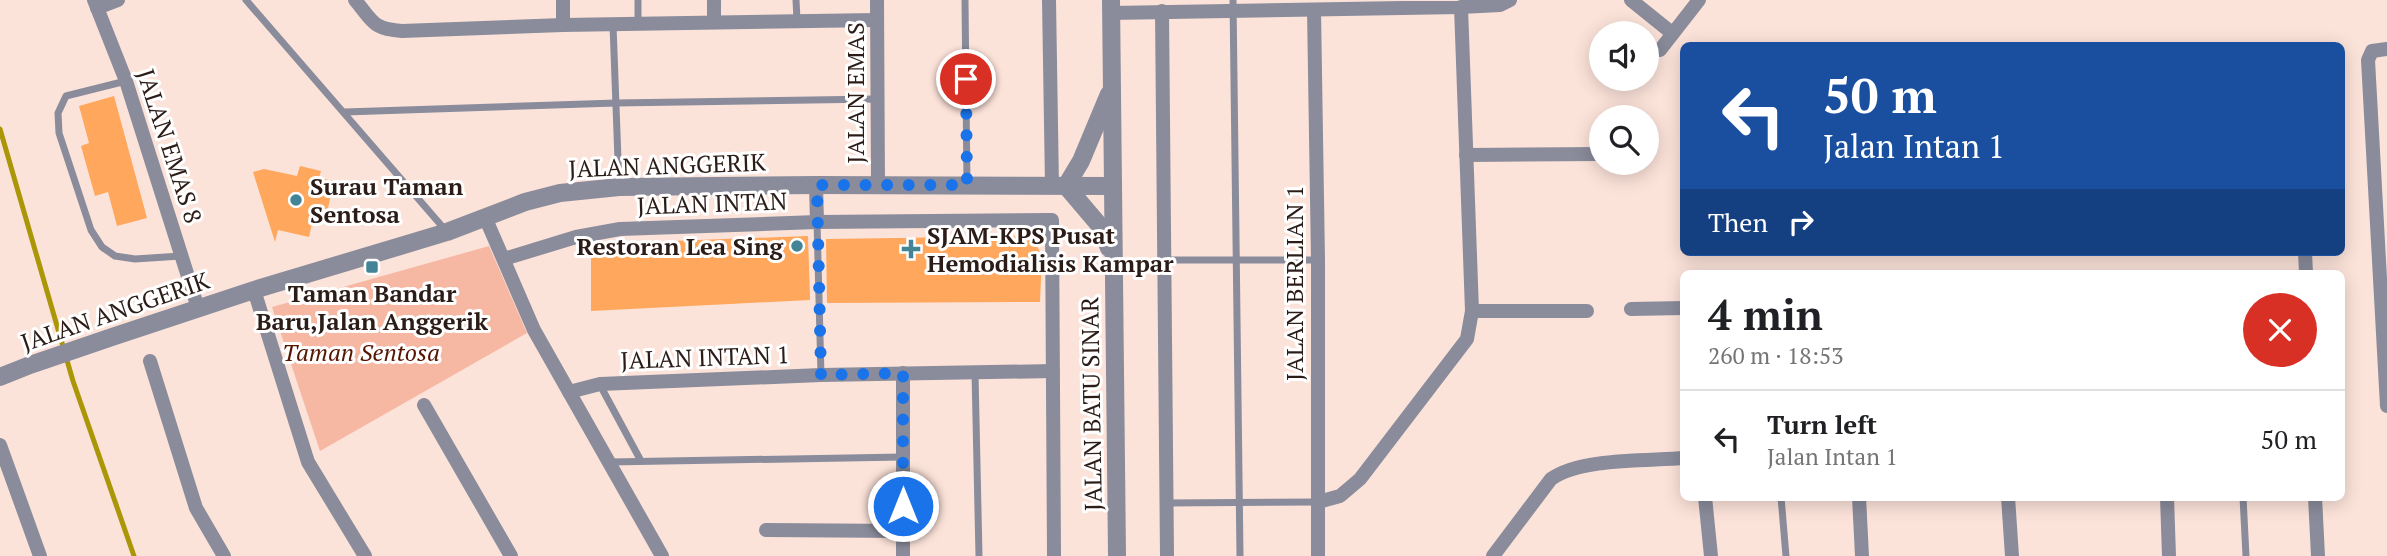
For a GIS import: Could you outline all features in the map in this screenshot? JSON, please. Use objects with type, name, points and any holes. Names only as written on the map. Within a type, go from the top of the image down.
[{"type":"street","points":[[95,4],[118,0]]},
{"type":"street","points":[[355,0],[382,29],[402,31],[638,23],[877,20]]},
{"type":"street","points":[[563,0],[563,25]]},
{"type":"street","points":[[714,0],[714,22]]},
{"type":"street","name":"JALAN EMAS","points":[[877,0],[878,185]]},
{"type":"street","points":[[1049,0],[1059,186],[1100,226],[1114,261]]},
{"type":"street","points":[[1111,6],[1162,11],[1234,5],[1383,4],[1461,7],[1500,5],[1510,0]]},
{"type":"street","points":[[1631,0],[1672,33]]},
{"type":"street","points":[[1660,50],[1699,0]]},
{"type":"street","name":"JALAN EMAS 8","points":[[95,4],[126,81],[198,308]]},
{"type":"street","name":"JALAN BERLIAN 1","points":[[1314,5],[1318,260],[1318,556]]},
{"type":"street","name":"JALAN BATU SINAR","points":[[1111,6],[1117,556]]},
{"type":"street","points":[[1318,502],[1340,496],[1360,479],[1467,339],[1472,311],[1461,7]]},
{"type":"street","points":[[1162,11],[1167,556]]},
{"type":"street","points":[[2379,50],[2368,60],[2387,406]]},
{"type":"street","points":[[1059,186],[1081,161],[1112,88]]},
{"type":"street","points":[[1466,155],[1589,154]]},
{"type":"street","points":[[817,185],[817,222]]},
{"type":"street","name":"JALAN ANGGERIK","points":[[0,377],[198,308],[447,232],[525,202],[560,193],[620,187],[1113,186]]},
{"type":"street","points":[[485,217],[534,330],[659,555]]},
{"type":"street","name":"JALAN INTAN","points":[[504,260],[576,237],[620,229],[817,222],[1052,220],[1053,370]]},
{"type":"street","points":[[254,290],[309,462],[365,556]]},
{"type":"street","points":[[1631,309],[1680,307]]},
{"type":"street","points":[[1472,311],[1587,310]]},
{"type":"street","points":[[150,360],[195,508],[224,556]]},
{"type":"street","points":[[1053,370],[1054,556]]},
{"type":"street","name":"JALAN INTAN 1","points":[[569,391],[600,384],[821,375],[1053,370]]},
{"type":"street","points":[[903,373],[903,556]]},
{"type":"street","points":[[424,405],[511,556]]},
{"type":"street","points":[[1,448],[40,556]]},
{"type":"street","points":[[1493,556],[1551,479],[1562,471],[1581,466],[1680,458]]},
{"type":"street","points":[[1705,501],[1711,556]]},
{"type":"street","points":[[1859,501],[1862,556]]},
{"type":"street","points":[[2008,501],[2012,556]]},
{"type":"street","points":[[2167,501],[2169,556]]},
{"type":"street","points":[[2315,501],[2318,556]]},
{"type":"street","points":[[766,530],[903,531]]},
{"type":"lane","points":[[246,0],[447,232]]},
{"type":"lane","points":[[638,0],[638,23]]},
{"type":"lane","points":[[796,0],[797,20]]},
{"type":"lane","points":[[965,0],[967,185]]},
{"type":"lane","points":[[1234,5],[1240,556]]},
{"type":"lane","points":[[613,24],[620,187]]},
{"type":"lane","points":[[126,81],[66,96],[58,113],[58,133],[91,230],[102,247],[115,256],[135,259],[181,257]]},
{"type":"lane","points":[[345,112],[616,103],[878,99]]},
{"type":"lane","points":[[817,222],[821,375]]},
{"type":"lane","points":[[1164,260],[1318,260]]},
{"type":"lane","points":[[975,372],[979,556]]},
{"type":"lane","points":[[600,384],[641,461]]},
{"type":"lane","points":[[609,462],[903,457]]},
{"type":"lane","points":[[1781,501],[1786,556]]},
{"type":"lane","points":[[2243,501],[2246,556]]},
{"type":"lane","points":[[1166,503],[1318,502]]},
{"type":"green space","name":"Taman Sentosa","points":[[489,246],[527,333],[320,451],[272,307]]},
{"type":"building","points":[[114,96],[147,218],[117,226],[108,192],[95,196],[81,146],[89,143],[79,106]]},
{"type":"building","name":"Surau Taman Sentosa","points":[[300,166],[321,171],[319,178],[334,181],[325,222],[313,219],[309,237],[278,230],[275,242],[253,172],[264,169],[297,176]]},
{"type":"building","points":[[808,236],[810,300],[591,311],[591,244]]},
{"type":"building","points":[[1032,236],[1042,256],[1040,302],[827,303],[826,239]]},
{"type":"waterway","points":[[0,129],[73,381],[134,556]]},
{"type":"place","name":"Surau Taman Sentosa","points":[[296,200]]},
{"type":"place","name":"Restoran Lea Sing","points":[[797,246]]},
{"type":"place","name":"SJAM-KPS Pusat Hemodialisis Kampar","points":[[911,249]]},
{"type":"place","name":"Taman Bandar Baru,Jalan Anggerik","points":[[372,267]]},
{"type":"route","points":[[903,506],[903,373],[821,375],[817,185],[967,185],[966,79]]}]
